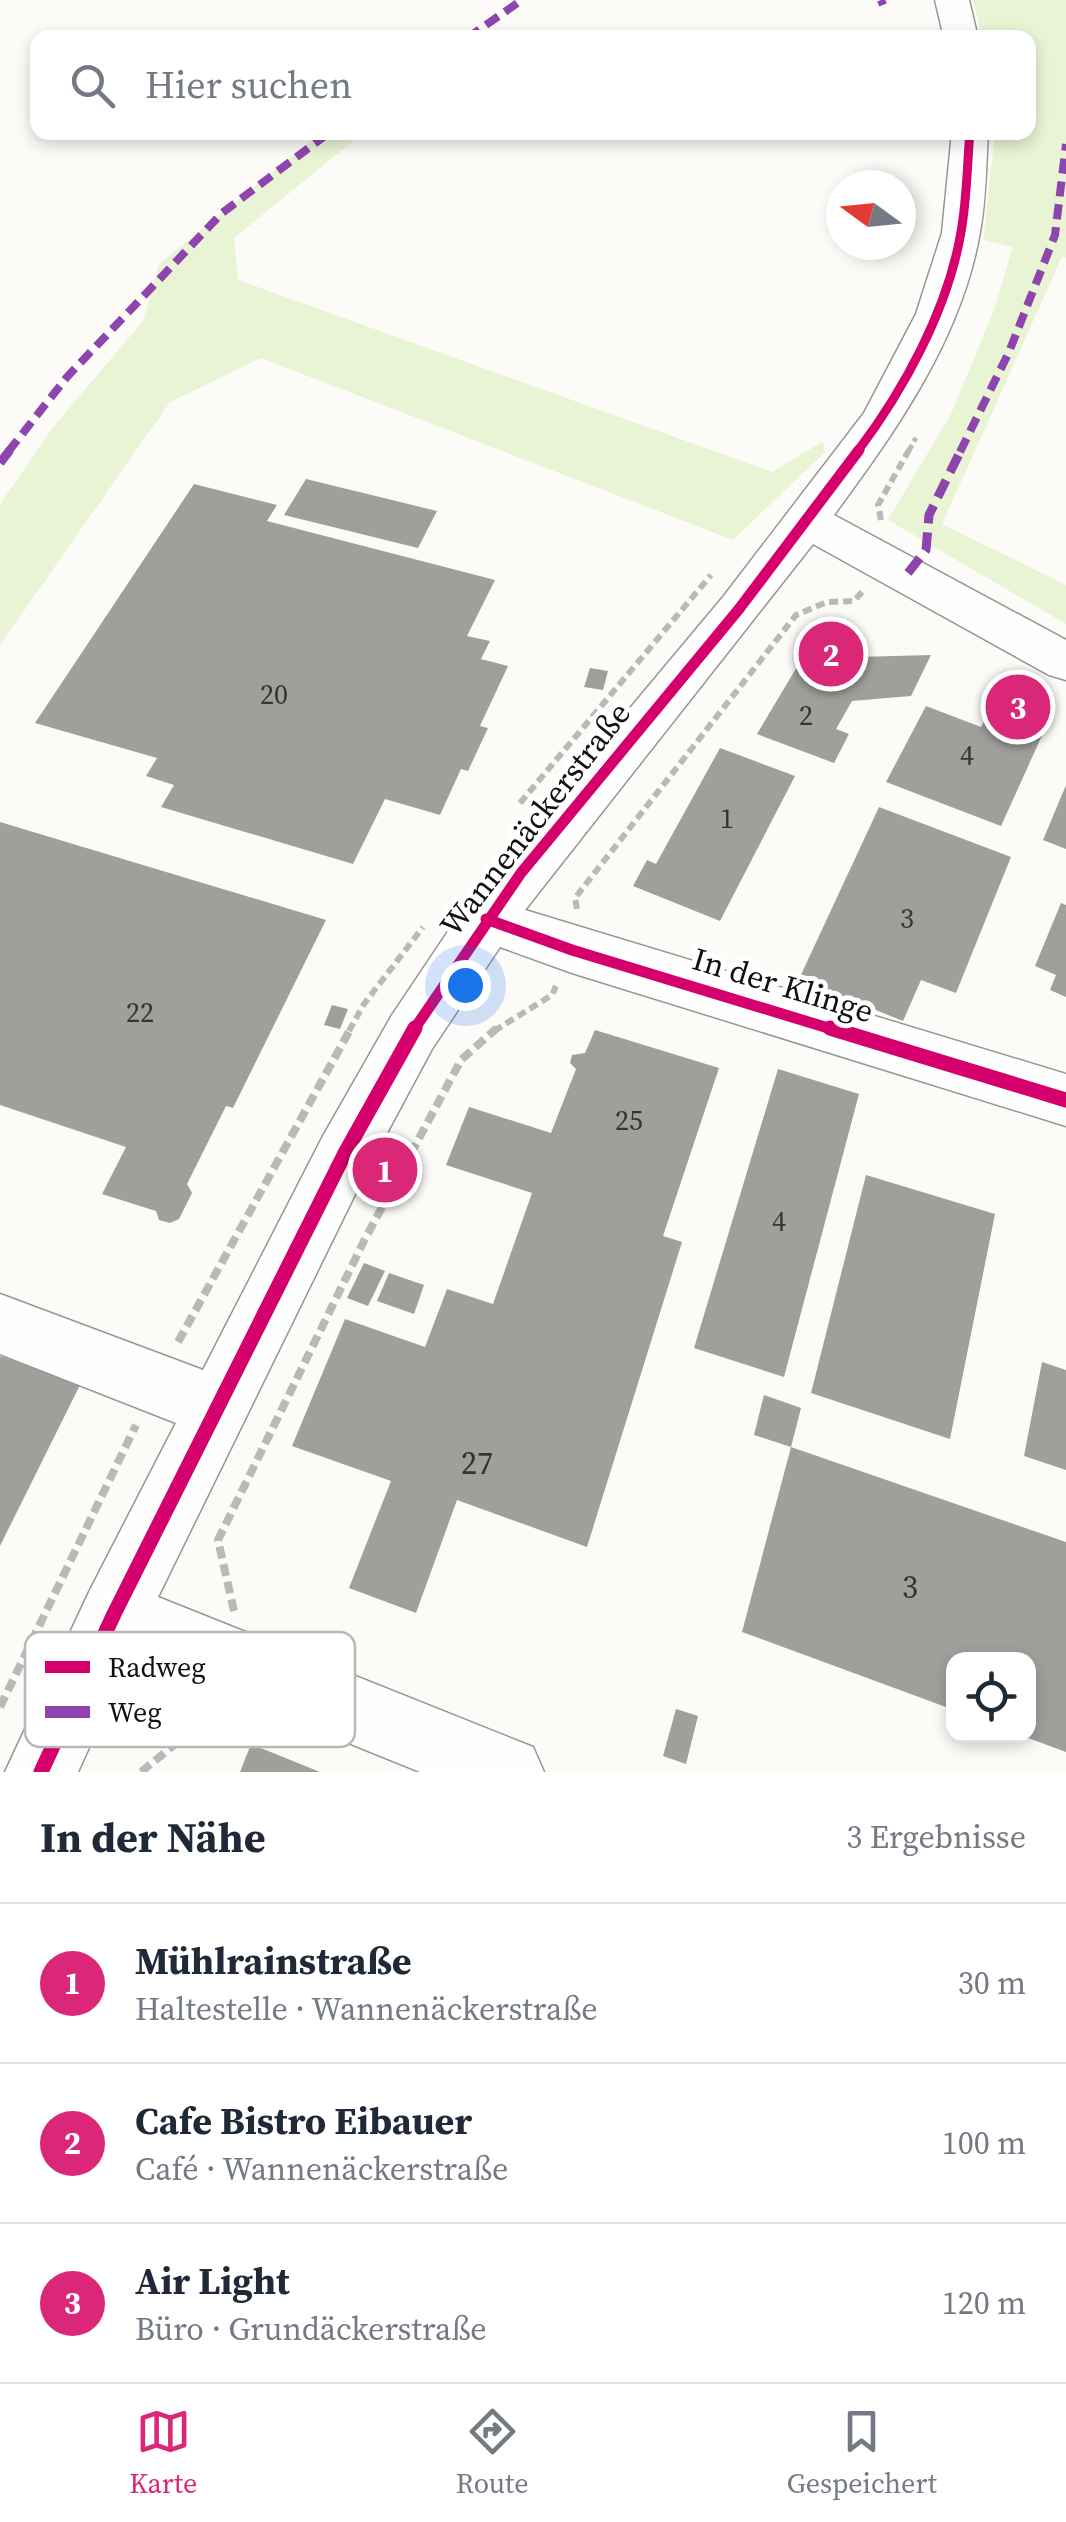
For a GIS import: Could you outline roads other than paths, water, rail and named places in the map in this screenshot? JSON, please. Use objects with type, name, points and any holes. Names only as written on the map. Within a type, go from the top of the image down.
[{"type":"street","points":[[952,0],[959,30]]},
{"type":"street","name":"Wannenäckerstraße","points":[[106,1632],[344,1154],[412,1032],[486,919],[808,521],[882,418],[936,314],[961,233],[969,140]]},
{"type":"street","points":[[808,521],[1066,662]]},
{"type":"street","name":"In der Klinge","points":[[486,919],[572,950],[1066,1100]]},
{"type":"street","points":[[0,1324],[219,1408]]},
{"type":"street","points":[[114,1614],[159,1632]]},
{"type":"street","points":[[355,1710],[508,1772]]},
{"type":"street","name":"Wannenäckerstraße","points":[[41,1772],[53,1747]]},
{"type":"place","name":"Cafe Bistro Eibauer","points":[[831,654]]},
{"type":"place","name":"Air Light","points":[[1018,707]]},
{"type":"place","name":"Mühlrainstraße","points":[[385,1170]]}]
